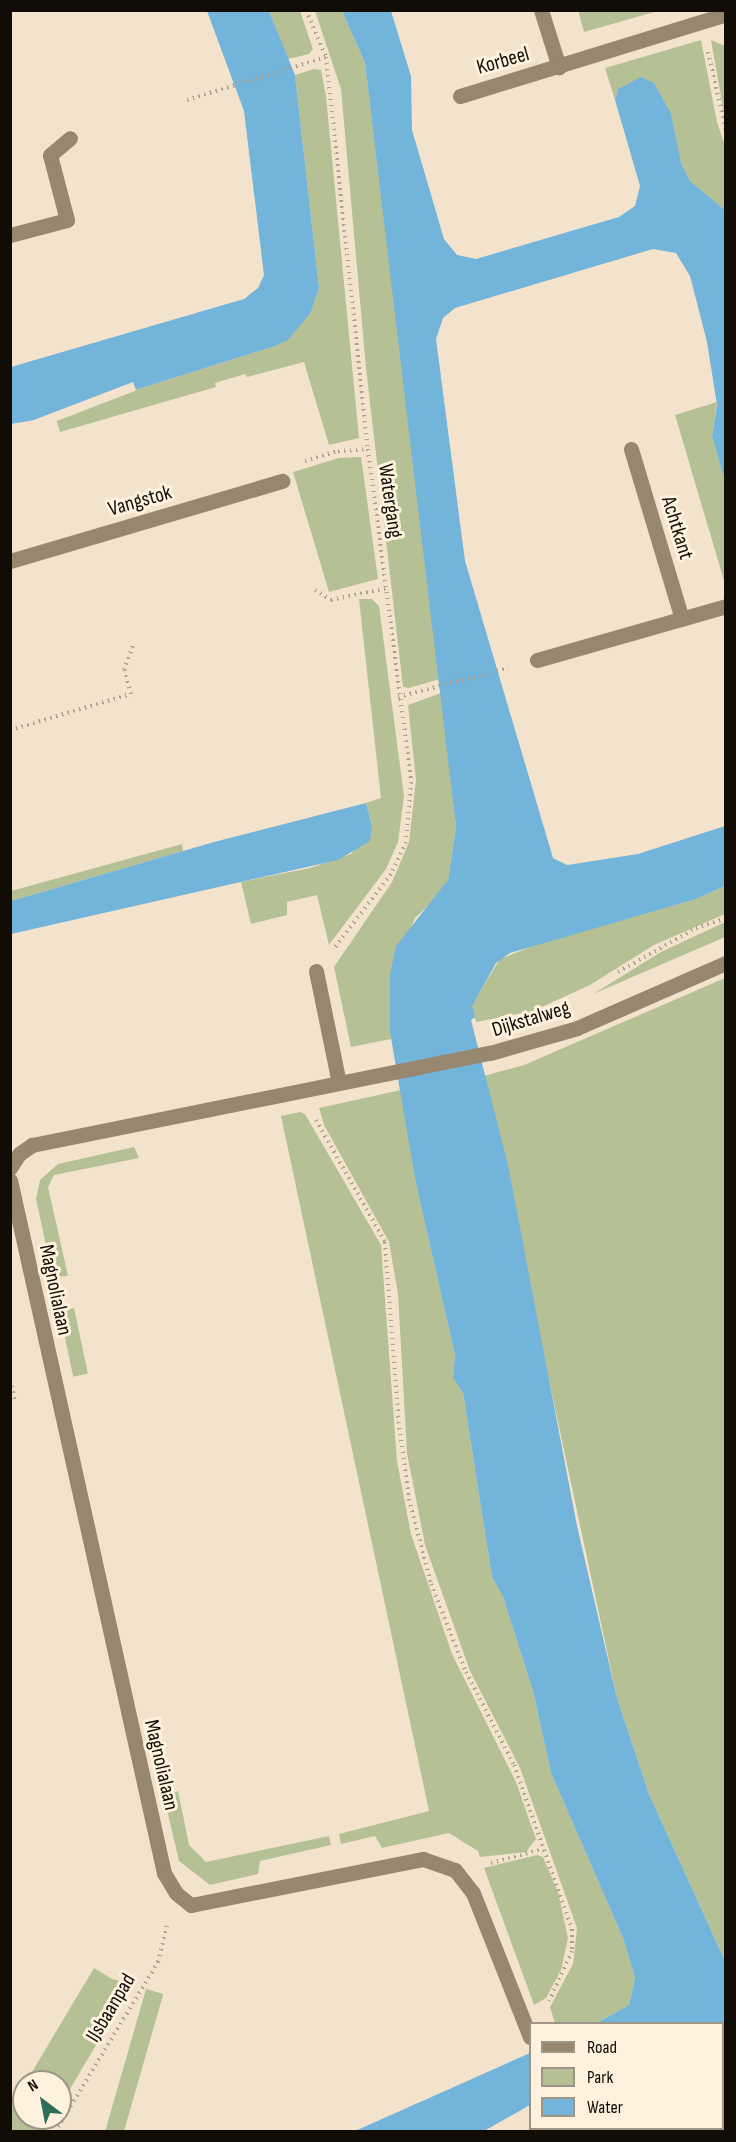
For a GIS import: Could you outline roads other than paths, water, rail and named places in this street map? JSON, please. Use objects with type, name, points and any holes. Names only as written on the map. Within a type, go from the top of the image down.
[{"type":"street","name":"Korbeel","points":[[541,10],[559,67]]},
{"type":"street","name":"Korbeel","points":[[460,96],[726,14]]},
{"type":"street","points":[[10,235],[67,220],[50,155],[70,138]]},
{"type":"street","name":"Achtkant","points":[[631,449],[682,619]]},
{"type":"street","name":"Vangstok","points":[[10,561],[282,481]]},
{"type":"street","points":[[537,660],[726,606]]},
{"type":"street","name":"Dijkstalweg","points":[[15,1147],[303,1088],[490,1053],[577,1028],[726,963]]},
{"type":"street","points":[[316,971],[339,1083]]},
{"type":"street","points":[[10,1168],[15,1147]]},
{"type":"street","name":"Magnolialaan","points":[[10,1180],[161,1862],[176,1893],[191,1905],[423,1859],[455,1870],[473,1893],[529,2032]]},
{"type":"water","points":[[207,11],[269,11],[295,75],[319,288],[311,312],[288,340],[272,347],[46,418],[11,424],[11,367],[244,299],[258,288],[264,275],[244,111]]},
{"type":"water","points":[[342,11],[391,11],[411,76],[412,130],[444,239],[457,255],[476,259],[619,217],[635,206],[640,186],[615,100],[618,89],[641,77],[654,83],[671,114],[681,163],[690,181],[725,210],[725,482],[712,436],[717,405],[707,342],[690,276],[676,253],[653,249],[455,308],[443,318],[436,339],[465,561],[553,858],[567,865],[638,854],[725,826],[725,886],[696,899],[510,953],[496,963],[472,1006],[475,1017],[471,1020],[508,1165],[577,1526],[617,1698],[649,1794],[725,1961],[725,2131],[714,2130],[724,2130],[724,2022],[599,2022],[629,2005],[635,1978],[623,1938],[551,1773],[533,1691],[503,1597],[492,1577],[463,1393],[453,1378],[455,1355],[416,1184],[390,1032],[390,974],[396,946],[448,880],[456,827],[365,63]]},
{"type":"water","points":[[366,803],[372,826],[370,841],[338,860],[11,934],[11,901],[214,842]]},
{"type":"water","points":[[529,2053],[529,2106],[484,2131],[355,2131]]}]
